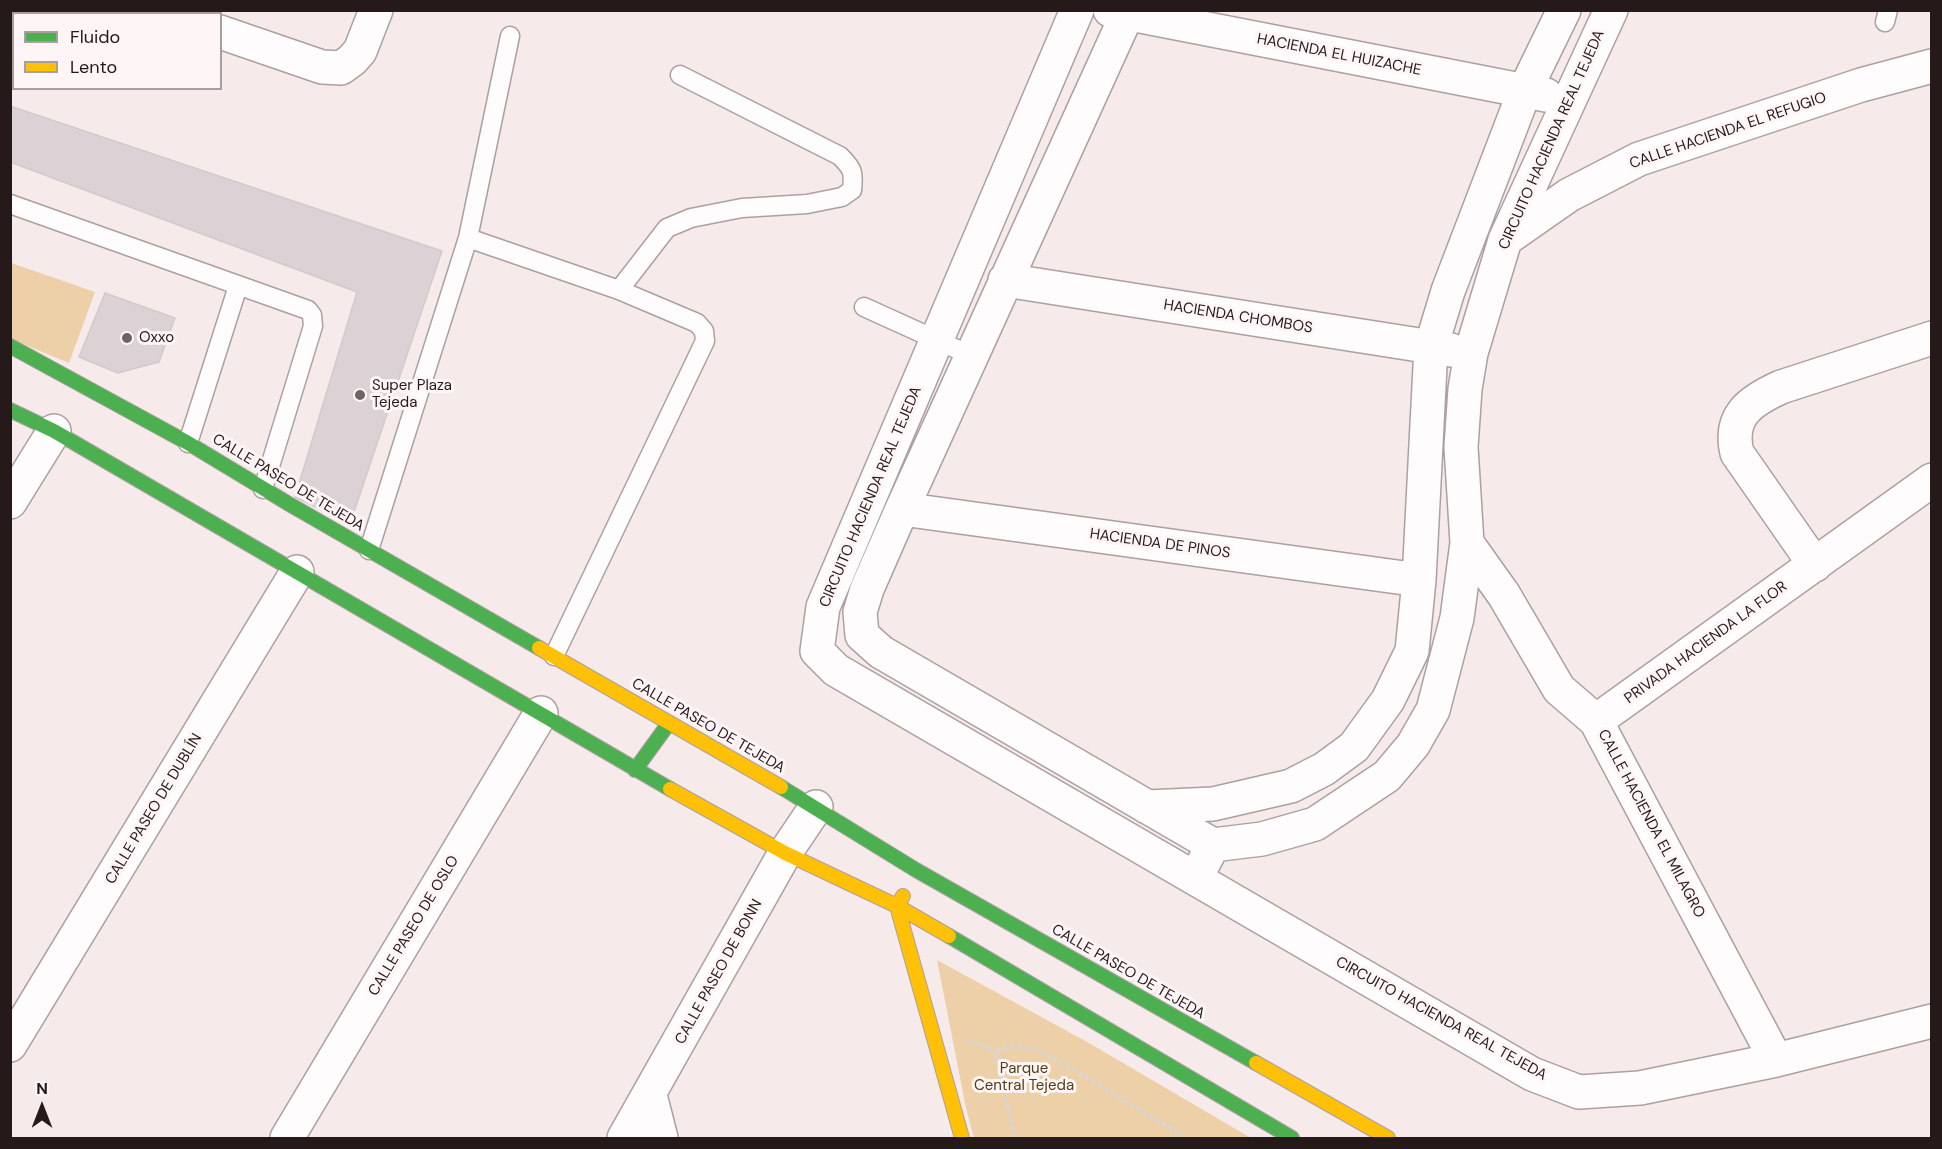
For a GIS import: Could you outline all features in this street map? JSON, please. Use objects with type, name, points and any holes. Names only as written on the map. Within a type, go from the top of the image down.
[{"type":"main road","name":"CALLE PASEO DE TEJEDA","points":[[10,346],[189,443],[263,489],[816,807],[916,870],[1388,1138]]},
{"type":"main road","points":[[10,410],[54,431],[541,713],[635,770],[785,853],[897,906],[1292,1138]]},
{"type":"main road","points":[[635,770],[669,723]]},
{"type":"main road","points":[[916,870],[897,906],[962,1138]]},
{"type":"street","points":[[222,33],[322,67],[341,68],[360,51],[376,10]]},
{"type":"street","name":"CIRCUITO HACIENDA REAL TEJEDA","points":[[1077,10],[823,607],[817,651],[836,670],[1532,1074],[1579,1092],[1640,1088],[1776,1060],[1932,1021]]},
{"type":"street","points":[[1148,806],[1213,804],[1291,786],[1324,769],[1354,747],[1388,700],[1412,651],[1419,580],[1431,347],[1448,291],[1525,90],[1564,10]]},
{"type":"street","name":"CIRCUITO HACIENDA REAL TEJEDA","points":[[1213,845],[1262,839],[1316,824],[1387,776],[1413,745],[1433,710],[1457,618],[1467,543],[1461,447],[1465,389],[1471,353],[1505,240],[1611,10]]},
{"type":"street","points":[[1122,12],[972,356],[867,589],[860,612],[862,635],[881,652],[1213,845],[1195,878]]},
{"type":"street","name":"HACIENDA EL HUIZACHE","points":[[1122,12],[1569,100]]},
{"type":"street","name":"CALLE HACIENDA EL REFUGIO","points":[[1505,240],[1569,195],[1639,159],[1861,85],[1932,66]]},
{"type":"street","name":"HACIENDA CHOMBOS","points":[[1005,280],[1471,353]]},
{"type":"street","points":[[1815,565],[1737,453],[1733,438],[1736,423],[1748,407],[1762,395],[1932,338]]},
{"type":"street","points":[[10,502],[54,431]]},
{"type":"street","name":"PRIVADA HACIENDA LA FLOR","points":[[1596,721],[1932,480]]},
{"type":"street","name":"HACIENDA DE PINOS","points":[[902,509],[1419,580]]},
{"type":"street","name":"CALLE HACIENDA EL MILAGRO","points":[[1467,543],[1504,595],[1559,690],[1596,721],[1776,1060]]},
{"type":"street","name":"CALLE PASEO DE DUBLÍN","points":[[10,1045],[297,573]]},
{"type":"street","name":"CALLE PASEO DE OSLO","points":[[288,1138],[541,713]]},
{"type":"street","points":[[1129,839],[1148,806]]},
{"type":"street","name":"CALLE PASEO DE BONN","points":[[624,1138],[785,853],[816,807]]},
{"type":"street","points":[[650,1095],[661,1138]]},
{"type":"lane","points":[[369,550],[468,237],[510,36]]},
{"type":"lane","points":[[619,290],[667,228],[691,218],[742,208],[807,204],[842,197],[852,190],[854,174],[840,156],[680,75]]},
{"type":"lane","points":[[10,204],[304,308],[312,315],[313,320],[263,489]]},
{"type":"lane","points":[[468,237],[619,290],[697,323],[704,331],[705,341],[554,656]]},
{"type":"lane","points":[[189,443],[238,286]]},
{"type":"lane","points":[[864,307],[972,356]]},
{"type":"path","points":[[1015,1138],[995,1051],[1010,1046],[1035,1049],[1081,1074],[1186,1138]]},
{"type":"green space","points":[[11,263],[95,292],[69,363],[11,339]]},
{"type":"green space","name":"Parque Central Tejeda","points":[[937,960],[1089,1043],[1251,1138],[974,1138]]},
{"type":"building","name":"Super Plaza Tejeda","points":[[10,106],[442,251],[350,524],[295,497],[357,292],[10,162]]},
{"type":"building","name":"Oxxo","points":[[105,293],[175,318],[159,362],[118,373],[79,357]]},
{"type":"traffic: fast","points":[[10,346],[188,443],[539,648]]},
{"type":"traffic: fast","points":[[10,410],[54,431],[670,789]]},
{"type":"traffic: fast","points":[[635,770],[669,723]]},
{"type":"traffic: fast","points":[[781,787],[916,870],[1256,1063]]},
{"type":"traffic: fast","points":[[949,936],[1292,1138]]},
{"type":"traffic: slow","points":[[539,648],[781,787]]},
{"type":"traffic: slow","points":[[670,789],[785,853],[897,906],[949,936]]},
{"type":"traffic: slow","points":[[903,896],[897,906],[962,1138]]},
{"type":"traffic: slow","points":[[1256,1063],[1388,1138]]},
{"type":"place","name":"Oxxo","points":[[127,338]]},
{"type":"place","name":"Super Plaza Tejeda","points":[[360,395]]}]
